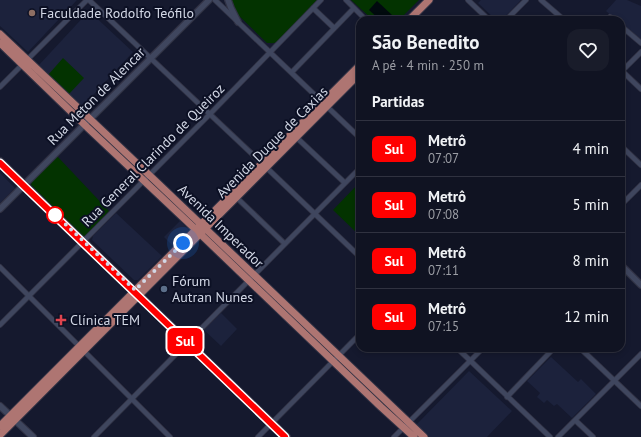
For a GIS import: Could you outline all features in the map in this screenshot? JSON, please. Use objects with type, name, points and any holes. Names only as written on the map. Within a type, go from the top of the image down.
[{"type":"main road","points":[[413,16],[429,0]]},
{"type":"main road","name":"Avenida Imperador","points":[[0,34],[85,125],[146,178],[336,358],[381,407],[424,437]]},
{"type":"main road","name":"Avenida Imperador","points":[[0,43],[25,62],[90,119],[146,178]]},
{"type":"main road","name":"Avenida Duque de Caxias","points":[[200,229],[236,197],[264,165],[296,137],[356,70]]},
{"type":"main road","name":"Avenida Duque de Caxias","points":[[0,435],[12,418],[325,104],[356,77]]},
{"type":"main road","points":[[0,406],[33,437]]},
{"type":"main road","name":"Avenida Duque de Caxias","points":[[0,426],[12,418]]},
{"type":"main road","name":"Avenida Imperador","points":[[406,425],[414,437]]},
{"type":"street","points":[[0,87],[88,0],[356,253]]},
{"type":"street","name":"Rua Meton de Alencar","points":[[0,209],[209,0]]},
{"type":"street","points":[[216,0],[356,134]]},
{"type":"street","points":[[228,0],[238,22]]},
{"type":"street","name":"Rua General Clarindo de Queiroz","points":[[0,325],[321,0]]},
{"type":"street","points":[[346,0],[362,16]]},
{"type":"street","points":[[468,0],[485,16]]},
{"type":"street","points":[[510,16],[526,0]]},
{"type":"street","points":[[541,0],[560,16]]},
{"type":"street","points":[[313,8],[334,28]]},
{"type":"street","points":[[292,72],[354,8]]},
{"type":"street","points":[[625,29],[641,43]]},
{"type":"street","points":[[625,69],[641,52]]},
{"type":"street","points":[[625,75],[641,89]]},
{"type":"street","points":[[296,137],[345,183]]},
{"type":"street","points":[[625,150],[641,165]]},
{"type":"street","points":[[0,161],[287,437]]},
{"type":"street","points":[[94,437],[356,172]]},
{"type":"street","points":[[625,202],[641,185]]},
{"type":"street","points":[[236,197],[285,244]]},
{"type":"street","points":[[0,267],[170,437]]},
{"type":"street","points":[[625,269],[641,285]]},
{"type":"street","points":[[258,437],[356,338]]},
{"type":"street","points":[[461,352],[550,437]]},
{"type":"street","points":[[394,437],[479,352]]},
{"type":"street","points":[[507,397],[550,352]]},
{"type":"street","points":[[584,352],[641,406]]},
{"type":"street","points":[[558,437],[641,354]]},
{"type":"street","points":[[575,420],[593,437]]},
{"type":"shaded area","name":"Faculdade Rodolfo Teófilo","points":[[0,0],[77,0],[28,52],[0,26]]},
{"type":"shaded area","points":[[481,0],[521,0],[506,16],[492,16],[478,3]]},
{"type":"shaded area","points":[[616,0],[627,0],[641,6],[641,42],[625,28],[625,16],[612,16],[606,11]]},
{"type":"shaded area","points":[[377,1],[392,15],[376,16],[369,10]]},
{"type":"shaded area","points":[[89,11],[133,52],[82,107],[38,66]]},
{"type":"shaded area","points":[[0,173],[15,188],[0,203]]},
{"type":"shaded area","points":[[116,213],[162,256],[138,280],[134,280],[92,240],[93,236]]},
{"type":"shaded area","points":[[180,221],[189,230],[173,246],[164,237]]},
{"type":"shaded area","points":[[221,313],[237,329],[221,346],[204,330]]},
{"type":"shaded area","points":[[551,357],[578,382],[581,379],[596,394],[572,418],[557,404],[554,406],[547,400],[544,403],[537,397],[540,393],[527,381]]},
{"type":"shaded area","points":[[469,371],[512,411],[487,437],[429,437],[416,425]]},
{"type":"green space","points":[[230,0],[317,0],[276,43],[267,43],[234,11]]},
{"type":"green space","points":[[351,0],[419,0],[403,16],[369,16]]},
{"type":"green space","points":[[63,58],[84,78],[69,94],[48,75]]},
{"type":"green space","points":[[57,156],[109,211],[85,236],[83,236],[31,185],[32,181]]},
{"type":"green space","points":[[356,186],[356,232],[333,210]]},
{"type":"metro line","name":"Sul","points":[[0,163],[285,437]]},
{"type":"place","name":"Faculdade Rodolfo Teófilo","points":[[32,13]]},
{"type":"place","name":"Fórum Autran Nunes","points":[[164,289]]},
{"type":"place","name":"Clínica TEM","points":[[61,320]]},
{"type":"route","points":[[55,215],[135,290],[183,243]]}]
